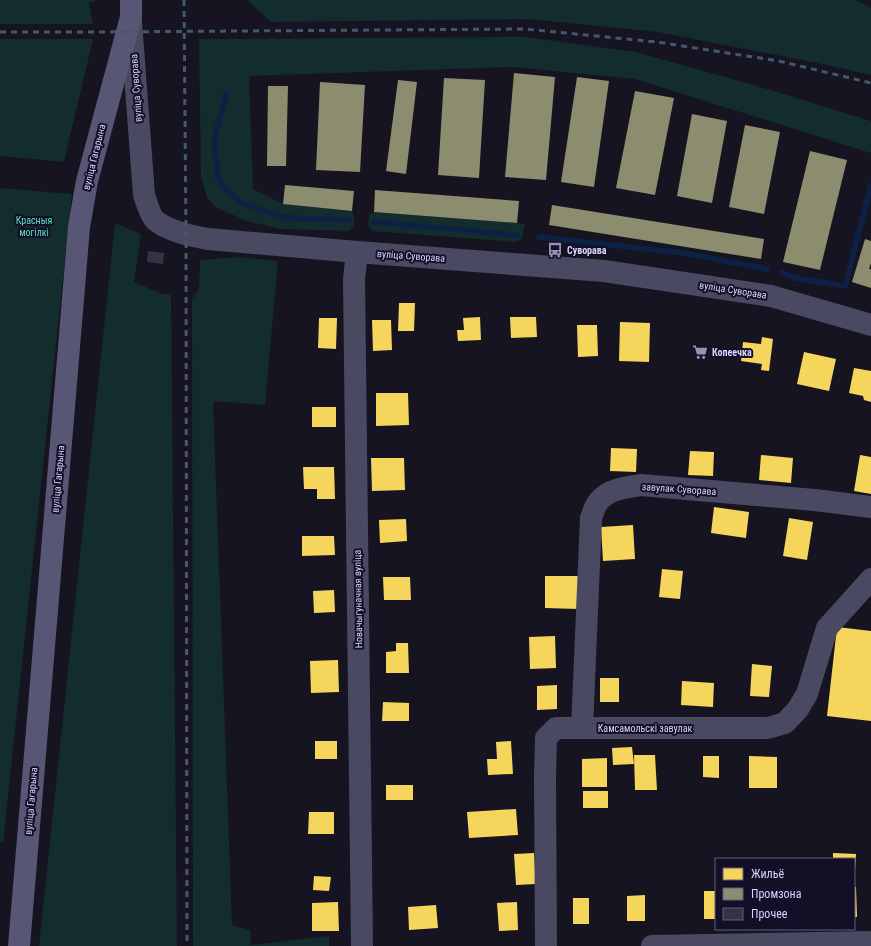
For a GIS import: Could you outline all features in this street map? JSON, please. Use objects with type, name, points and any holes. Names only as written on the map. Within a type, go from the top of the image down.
[{"type":"main road","name":"вуліца Гагарына","points":[[19,946],[79,227],[87,181],[129,6]]},
{"type":"street","name":"вуліца Суворава","points":[[129,6],[144,195],[154,220],[169,228],[186,235],[208,240],[604,271],[771,296],[871,325]]},
{"type":"street","name":"Новачыгуначная вуліца","points":[[357,252],[354,279],[362,946]]},
{"type":"street","name":"завулак Суворава","points":[[582,728],[591,518],[599,501],[610,492],[626,487],[641,485],[815,500],[871,507]]},
{"type":"street","name":"Камсамольскі завулак","points":[[546,946],[544,776],[546,738],[556,728],[768,728],[785,723],[798,709],[807,694],[827,628],[871,579]]},
{"type":"street","points":[[652,946],[871,942]]},
{"type":"green space","points":[[0,0],[98,0],[89,3],[93,24],[0,24]]},
{"type":"green space","points":[[247,0],[856,0],[871,8],[871,75],[658,32],[528,19],[271,22]]},
{"type":"green space","points":[[525,37],[636,52],[757,86],[871,121],[871,153],[635,79],[513,67],[249,76],[253,189],[283,204],[352,211],[354,224],[349,231],[280,229],[247,221],[217,208],[207,198],[201,176],[199,39]]},
{"type":"green space","points":[[0,39],[93,39],[64,162],[0,156]]},
{"type":"green space","name":"Красныя могілкі","points":[[0,188],[72,194],[3,843],[0,842]]},
{"type":"green space","points":[[374,212],[525,224],[521,240],[515,242],[372,231],[368,225],[369,215]]},
{"type":"green space","points":[[115,223],[141,234],[134,282],[160,293],[171,295],[177,946],[39,946]]},
{"type":"green space","points":[[239,257],[278,261],[265,405],[213,401],[232,925],[250,930],[251,945],[329,936],[329,946],[193,946],[192,299],[199,288],[200,260]]},
{"type":"building: Жильё","points":[[399,303],[415,303],[414,331],[398,331]]},
{"type":"building: Жильё","points":[[480,317],[481,340],[458,341],[457,330],[464,330],[463,318]]},
{"type":"building: Жильё","points":[[510,317],[536,317],[537,337],[511,338]]},
{"type":"building: Жильё","points":[[319,318],[337,318],[336,349],[318,348]]},
{"type":"building: Жильё","points":[[372,320],[391,320],[392,350],[373,351]]},
{"type":"building: Жильё","points":[[620,322],[650,323],[649,362],[619,361]]},
{"type":"building: Жильё","points":[[577,325],[597,325],[598,356],[578,357]]},
{"type":"building: Жильё","points":[[762,337],[773,339],[769,371],[761,370],[762,364],[741,361],[743,342],[761,344]]},
{"type":"building: Жильё","points":[[804,352],[836,359],[829,391],[797,384]]},
{"type":"building: Жильё","points":[[854,368],[871,371],[871,402],[864,400],[863,396],[849,393]]},
{"type":"building: Жильё","points":[[376,393],[408,393],[409,425],[376,426]]},
{"type":"building: Жильё","points":[[312,407],[336,407],[336,427],[312,427]]},
{"type":"building: Жильё","points":[[611,448],[637,449],[636,472],[610,471]]},
{"type":"building: Жильё","points":[[690,451],[714,452],[713,476],[688,475]]},
{"type":"building: Жильё","points":[[761,455],[793,458],[791,483],[759,480]]},
{"type":"building: Жильё","points":[[860,455],[871,457],[871,494],[854,491]]},
{"type":"building: Жильё","points":[[371,458],[404,458],[405,490],[372,491]]},
{"type":"building: Жильё","points":[[303,467],[334,467],[335,499],[317,499],[317,489],[304,489]]},
{"type":"building: Жильё","points":[[714,507],[749,512],[746,538],[711,533]]},
{"type":"building: Жильё","points":[[789,518],[813,522],[807,560],[783,556]]},
{"type":"building: Жильё","points":[[406,519],[407,541],[380,543],[379,520]]},
{"type":"building: Жильё","points":[[633,525],[635,559],[603,561],[601,527]]},
{"type":"building: Жильё","points":[[302,536],[334,536],[335,555],[302,556]]},
{"type":"building: Жильё","points":[[662,569],[683,571],[680,599],[659,597]]},
{"type":"building: Жильё","points":[[545,576],[578,576],[578,609],[545,608]]},
{"type":"building: Жильё","points":[[383,577],[410,577],[411,600],[384,600]]},
{"type":"building: Жильё","points":[[334,590],[335,612],[314,613],[313,591]]},
{"type":"building: Жильё","points":[[837,627],[871,631],[871,721],[827,716]]},
{"type":"building: Жильё","points":[[555,636],[556,668],[530,669],[529,637]]},
{"type":"building: Жильё","points":[[396,643],[408,643],[409,673],[386,673],[386,652],[396,651]]},
{"type":"building: Жильё","points":[[338,660],[339,692],[311,693],[310,661]]},
{"type":"building: Жильё","points":[[752,664],[772,666],[769,697],[750,696]]},
{"type":"building: Жильё","points":[[600,678],[619,678],[619,702],[600,702]]},
{"type":"building: Жильё","points":[[682,681],[714,683],[713,707],[681,705]]},
{"type":"building: Жильё","points":[[557,685],[557,709],[537,710],[537,686]]},
{"type":"building: Жильё","points":[[383,702],[409,703],[409,721],[382,721]]},
{"type":"building: Жильё","points":[[315,741],[337,741],[337,759],[315,759]]},
{"type":"building: Жильё","points":[[511,741],[513,774],[488,775],[487,759],[497,759],[496,742]]},
{"type":"building: Жильё","points":[[632,747],[634,764],[613,765],[612,748]]},
{"type":"building: Жильё","points":[[634,755],[655,755],[657,790],[635,790]]},
{"type":"building: Жильё","points":[[703,756],[719,756],[719,778],[703,777]]},
{"type":"building: Жильё","points":[[749,756],[777,757],[777,788],[749,788]]},
{"type":"building: Жильё","points":[[607,758],[607,787],[582,787],[582,759]]},
{"type":"building: Жильё","points":[[386,785],[413,785],[413,800],[386,800]]},
{"type":"building: Жильё","points":[[583,791],[608,791],[608,808],[583,808]]},
{"type":"building: Жильё","points":[[516,809],[518,835],[469,838],[467,812]]},
{"type":"building: Жильё","points":[[309,812],[334,812],[334,834],[308,834]]},
{"type":"building: Жильё","points":[[534,853],[536,884],[516,885],[514,854]]},
{"type":"building: Жильё","points":[[833,853],[856,854],[855,869],[855,858],[833,858]]},
{"type":"building: Жильё","points":[[314,876],[331,877],[329,891],[313,890]]},
{"type":"building: Жильё","points":[[855,887],[856,887],[857,917],[855,917]]},
{"type":"building: Жильё","points":[[704,891],[715,891],[715,919],[704,919]]},
{"type":"building: Жильё","points":[[645,895],[645,921],[627,921],[627,896]]},
{"type":"building: Жильё","points":[[573,898],[589,898],[589,924],[573,924]]},
{"type":"building: Жильё","points":[[338,902],[339,931],[312,931],[312,903]]},
{"type":"building: Жильё","points":[[517,902],[518,930],[499,931],[497,903]]},
{"type":"building: Жильё","points":[[436,905],[438,928],[409,930],[408,907]]},
{"type":"building: Промзона","points":[[514,73],[555,77],[546,180],[505,177]]},
{"type":"building: Промзона","points":[[577,77],[609,81],[594,187],[561,182]]},
{"type":"building: Промзона","points":[[444,78],[485,80],[479,178],[438,175]]},
{"type":"building: Промзона","points":[[398,80],[417,82],[406,174],[386,171]]},
{"type":"building: Промзона","points":[[320,82],[365,85],[360,172],[316,170]]},
{"type":"building: Промзона","points":[[268,86],[288,86],[286,166],[267,166]]},
{"type":"building: Промзона","points":[[635,91],[674,98],[655,195],[616,188]]},
{"type":"building: Промзона","points":[[692,114],[727,121],[712,203],[677,196]]},
{"type":"building: Промзона","points":[[745,125],[780,132],[764,214],[729,207]]},
{"type":"building: Промзона","points":[[810,151],[847,160],[820,270],[783,262]]},
{"type":"building: Промзона","points":[[285,185],[354,191],[352,211],[283,204]]},
{"type":"building: Промзона","points":[[375,190],[519,201],[517,223],[374,212]]},
{"type":"building: Промзона","points":[[552,205],[764,239],[761,259],[549,225]]},
{"type":"building: Промзона","points":[[865,239],[871,241],[871,263],[869,269],[871,269],[871,288],[852,282]]},
{"type":"building: Прочее","points":[[148,251],[164,253],[163,264],[147,262]]},
{"type":"waterway","points":[[226,94],[214,140],[218,178],[225,189],[240,202],[283,218],[349,220]]},
{"type":"waterway","points":[[781,272],[795,278],[845,286],[871,185]]},
{"type":"waterway","points":[[374,222],[517,235]]},
{"type":"waterway","points":[[539,237],[684,253],[767,269]]},
{"type":"railway","points":[[184,0],[186,235],[187,946]]},
{"type":"railway","points":[[0,32],[525,29],[657,42],[779,61],[871,83]]},
{"type":"place","name":"Суворава","points":[[555,250]]},
{"type":"place","name":"Копеечка","points":[[700,352]]}]
